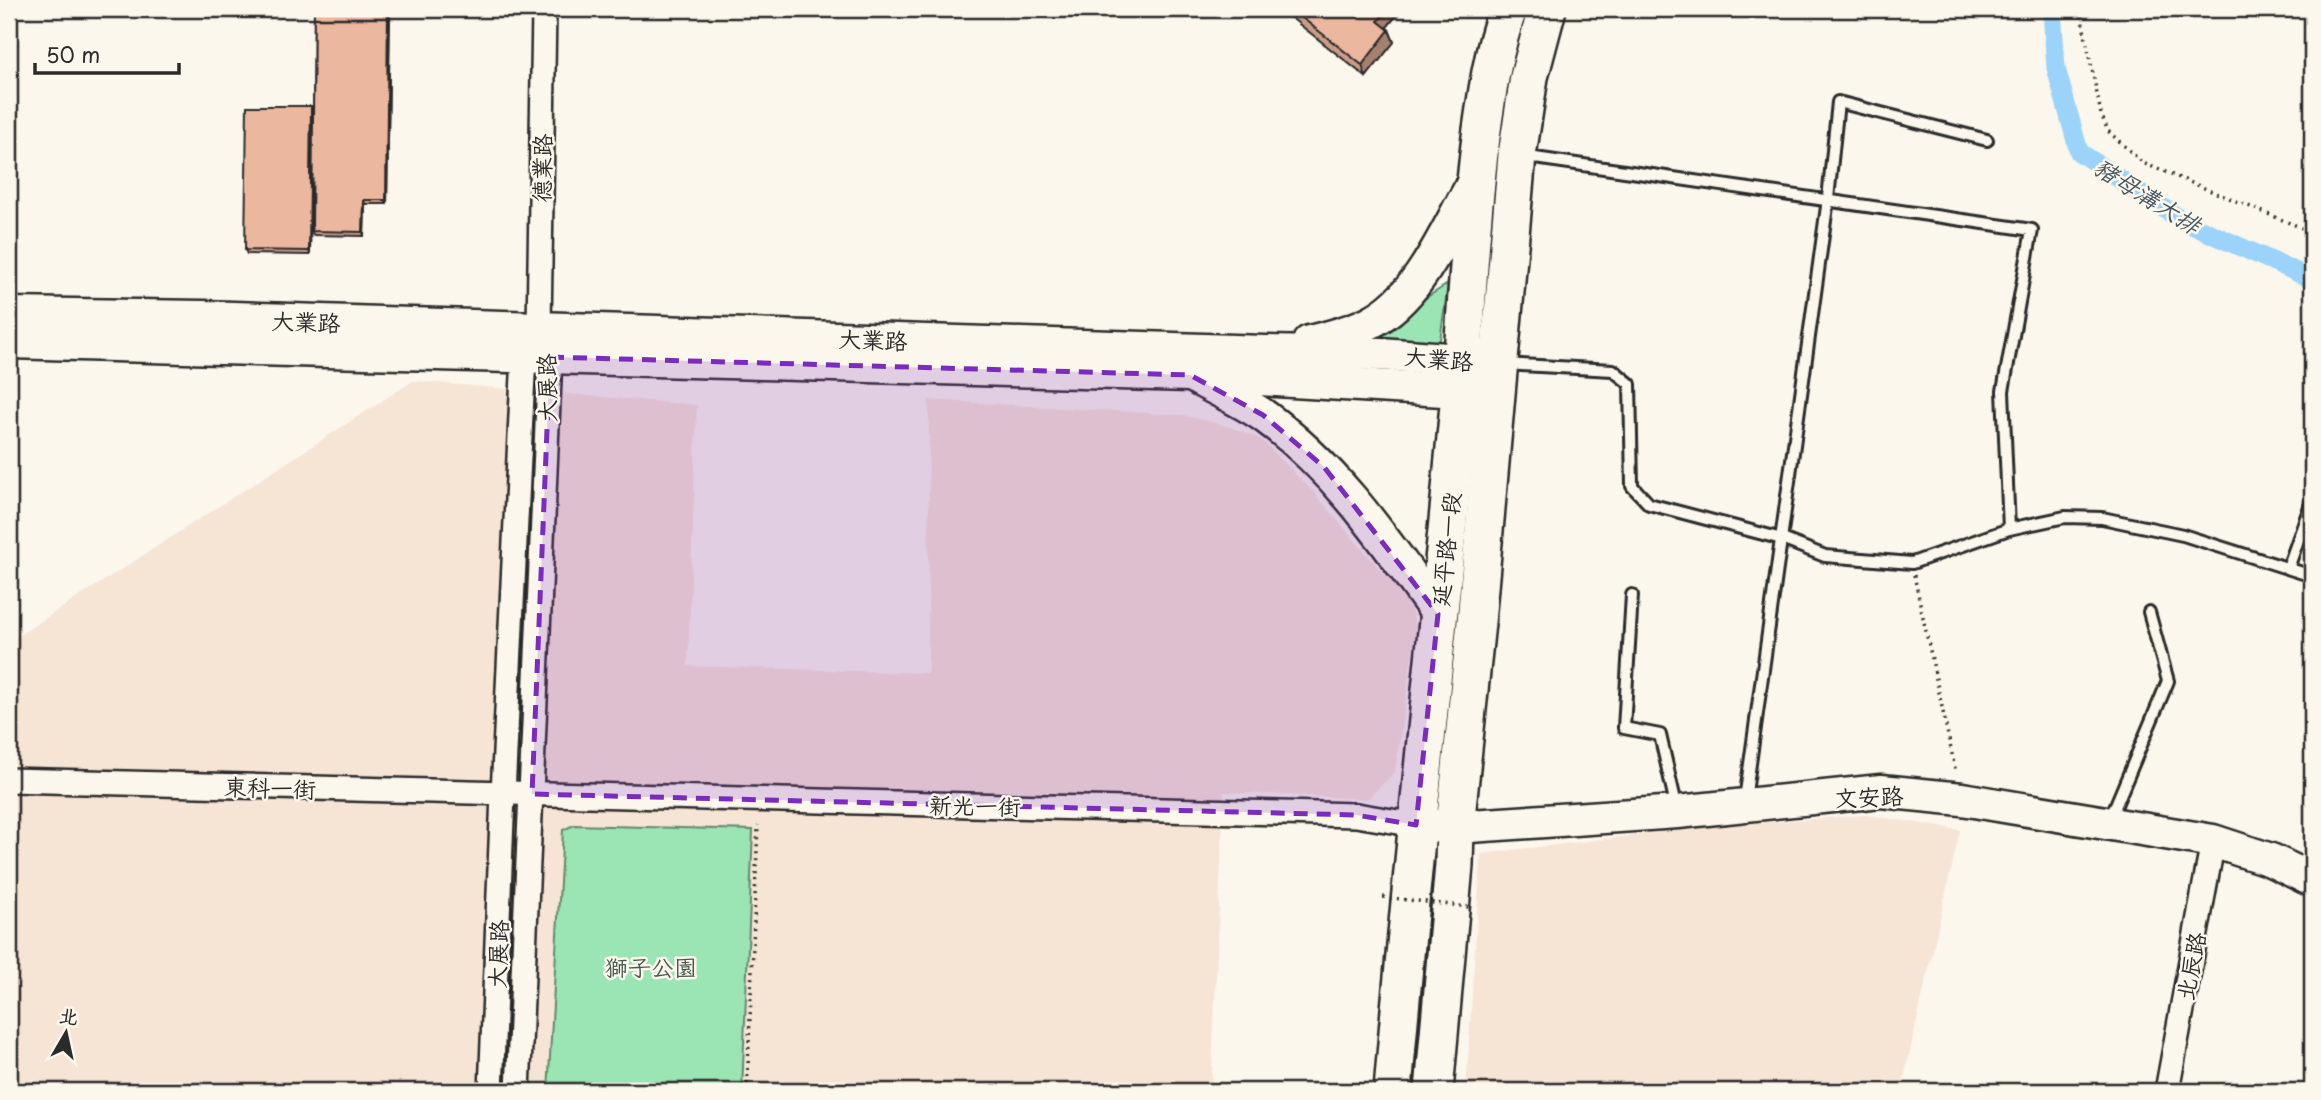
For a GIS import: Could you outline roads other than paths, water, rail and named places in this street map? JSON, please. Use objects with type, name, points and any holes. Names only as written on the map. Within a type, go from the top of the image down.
[{"type":"main road","name":"延平路一段","points":[[1434,1091],[1451,905],[1455,827],[1498,364],[1494,158],[1498,37],[1508,9]]},
{"type":"main road","name":"延平路一段","points":[[1393,1091],[1416,825],[1461,375],[1494,158],[1529,77],[1547,9]]},
{"type":"main road","points":[[1264,352],[1345,333],[1374,321],[1403,298],[1433,258],[1455,214],[1494,158]]},
{"type":"main road","name":"大業路","points":[[9,314],[537,357],[734,348]]},
{"type":"main road","name":"大業路","points":[[9,342],[202,331],[539,328],[734,348],[1045,358],[1264,352],[1380,354],[1461,375]]},
{"type":"main road","name":"大業路","points":[[1045,358],[1190,375],[1461,375],[1498,364]]},
{"type":"main road","points":[[1190,375],[1263,415],[1324,467],[1368,517],[1438,614]]},
{"type":"main road","name":"文安路","points":[[1416,825],[1455,827],[1678,812],[1881,790],[1962,799],[2213,841],[2271,860],[2312,880]]},
{"type":"street","name":"德業路","points":[[539,328],[544,9]]},
{"type":"street","name":"大展路","points":[[491,1091],[503,794],[539,328]]},
{"type":"street","name":"大展路","points":[[518,1091],[532,794],[537,357]]},
{"type":"street","name":"東科一街","points":[[9,780],[532,794]]},
{"type":"street","name":"新光一街","points":[[532,794],[1356,815],[1416,825]]},
{"type":"street","name":"北辰路","points":[[2167,1091],[2213,841]]},
{"type":"lane","points":[[1745,806],[1828,199],[1838,102],[1987,140]]},
{"type":"lane","points":[[1494,158],[1828,199],[2032,230],[2003,391],[2009,529]]},
{"type":"lane","points":[[1498,364],[1613,370],[1630,384],[1632,486],[1649,504],[1782,539],[1825,556],[1912,563],[2009,529],[2065,517],[2102,518],[2183,535],[2312,576]]},
{"type":"lane","points":[[2288,568],[2312,501]]},
{"type":"lane","points":[[1632,595],[1623,728],[1660,735],[1678,812]]},
{"type":"lane","points":[[2108,823],[2168,681],[2149,612]]},
{"type":"waterway","name":"豬母溝大排","points":[[2052,9],[2056,68],[2079,152],[2183,221],[2312,279]]},
{"type":"park label","name":"獅子公園","points":[[651,966]]}]
